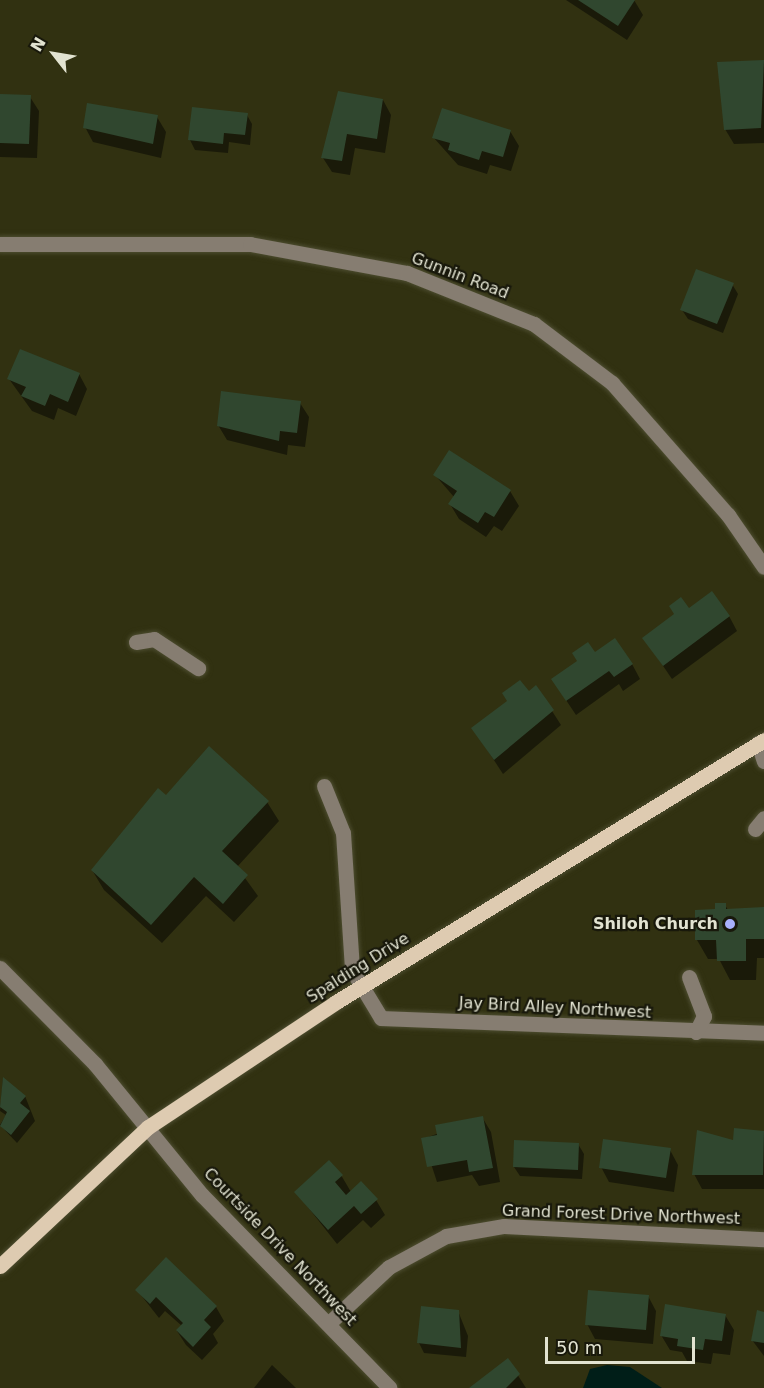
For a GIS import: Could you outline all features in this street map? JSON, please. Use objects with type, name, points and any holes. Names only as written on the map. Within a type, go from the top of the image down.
[{"type":"main road","name":"Spalding Drive","points":[[0,1266],[148,1126],[359,989],[761,741]]},
{"type":"street","name":"Gunnin Road","points":[[0,244],[250,244],[407,273],[534,324],[612,383],[728,515],[764,567]]},
{"type":"street","points":[[136,642],[154,639],[198,668]]},
{"type":"street","points":[[761,741],[764,761]]},
{"type":"street","points":[[324,786],[343,833],[344,912],[359,989]]},
{"type":"street","name":"Courtside Drive Northwest","points":[[0,968],[148,1126],[202,1195],[390,1388]]},
{"type":"street","points":[[689,977],[704,1016],[696,1032]]},
{"type":"street","name":"Jay Bird Alley Northwest","points":[[359,989],[381,1018],[764,1033]]},
{"type":"street","name":"Grand Forest Drive Northwest","points":[[328,1324],[389,1267],[446,1236],[504,1226],[764,1239]]},
{"type":"water","points":[[607,1365],[630,1367],[662,1388],[583,1388],[590,1369]]},
{"type":"building","points":[[578,0],[635,0],[618,26]]},
{"type":"building","points":[[764,60],[761,128],[724,130],[717,62]]},
{"type":"building","points":[[338,91],[383,99],[377,139],[347,134],[342,161],[321,158]]},
{"type":"building","points":[[0,94],[31,95],[29,144],[0,143]]},
{"type":"building","points":[[87,103],[158,115],[153,144],[83,128]]},
{"type":"building","points":[[192,107],[248,113],[245,135],[224,133],[223,144],[188,140]]},
{"type":"building","points":[[442,108],[511,130],[503,157],[482,151],[479,160],[448,150],[450,143],[432,138]]},
{"type":"building","points":[[696,269],[734,283],[717,324],[680,310]]},
{"type":"building","points":[[20,349],[80,373],[68,402],[50,394],[45,406],[21,396],[26,387],[7,379]]},
{"type":"building","points":[[221,391],[301,401],[297,433],[280,431],[279,441],[217,426]]},
{"type":"building","points":[[449,450],[511,490],[494,517],[485,512],[478,523],[448,504],[457,491],[433,475]]},
{"type":"building","points":[[712,591],[730,616],[663,666],[642,638],[674,614],[669,606],[681,597],[689,608]]},
{"type":"building","points":[[615,638],[633,664],[614,677],[609,671],[566,701],[551,679],[577,661],[572,653],[588,642],[595,652]]},
{"type":"building","points":[[520,680],[529,691],[536,685],[554,710],[494,760],[471,728],[507,701],[502,693]]},
{"type":"building","points":[[209,746],[269,801],[222,851],[248,875],[223,904],[194,877],[151,925],[91,870],[158,788],[166,795]]},
{"type":"building","name":"Shiloh Church","points":[[715,903],[726,903],[726,909],[764,907],[764,939],[746,939],[746,961],[717,961],[716,940],[695,940],[695,910],[715,909]]},
{"type":"building","points":[[3,1077],[26,1096],[20,1103],[30,1111],[11,1135],[0,1126],[7,1112],[0,1107]]},
{"type":"building","points":[[483,1116],[493,1168],[469,1172],[467,1160],[427,1167],[421,1138],[437,1135],[435,1125]]},
{"type":"building","points":[[734,1128],[764,1131],[763,1175],[692,1175],[697,1130],[733,1140]]},
{"type":"building","points":[[603,1139],[671,1148],[666,1178],[599,1168]]},
{"type":"building","points":[[514,1140],[579,1143],[578,1170],[513,1167]]},
{"type":"building","points":[[329,1160],[343,1175],[335,1182],[346,1195],[361,1181],[378,1199],[361,1214],[354,1206],[328,1230],[294,1192]]},
{"type":"building","points":[[166,1257],[217,1306],[204,1320],[211,1327],[193,1347],[176,1330],[183,1323],[156,1297],[150,1304],[135,1290]]},
{"type":"building","points":[[588,1290],[649,1295],[646,1330],[585,1325]]},
{"type":"building","points":[[665,1304],[726,1314],[722,1341],[705,1339],[703,1350],[677,1346],[678,1339],[660,1336]]},
{"type":"building","points":[[421,1306],[459,1310],[461,1348],[417,1343]]},
{"type":"building","points":[[757,1310],[764,1312],[764,1343],[751,1341]]},
{"type":"building","points":[[508,1358],[520,1374],[506,1388],[469,1388]]},
{"type":"place","name":"Shiloh Church","points":[[730,924]]}]
